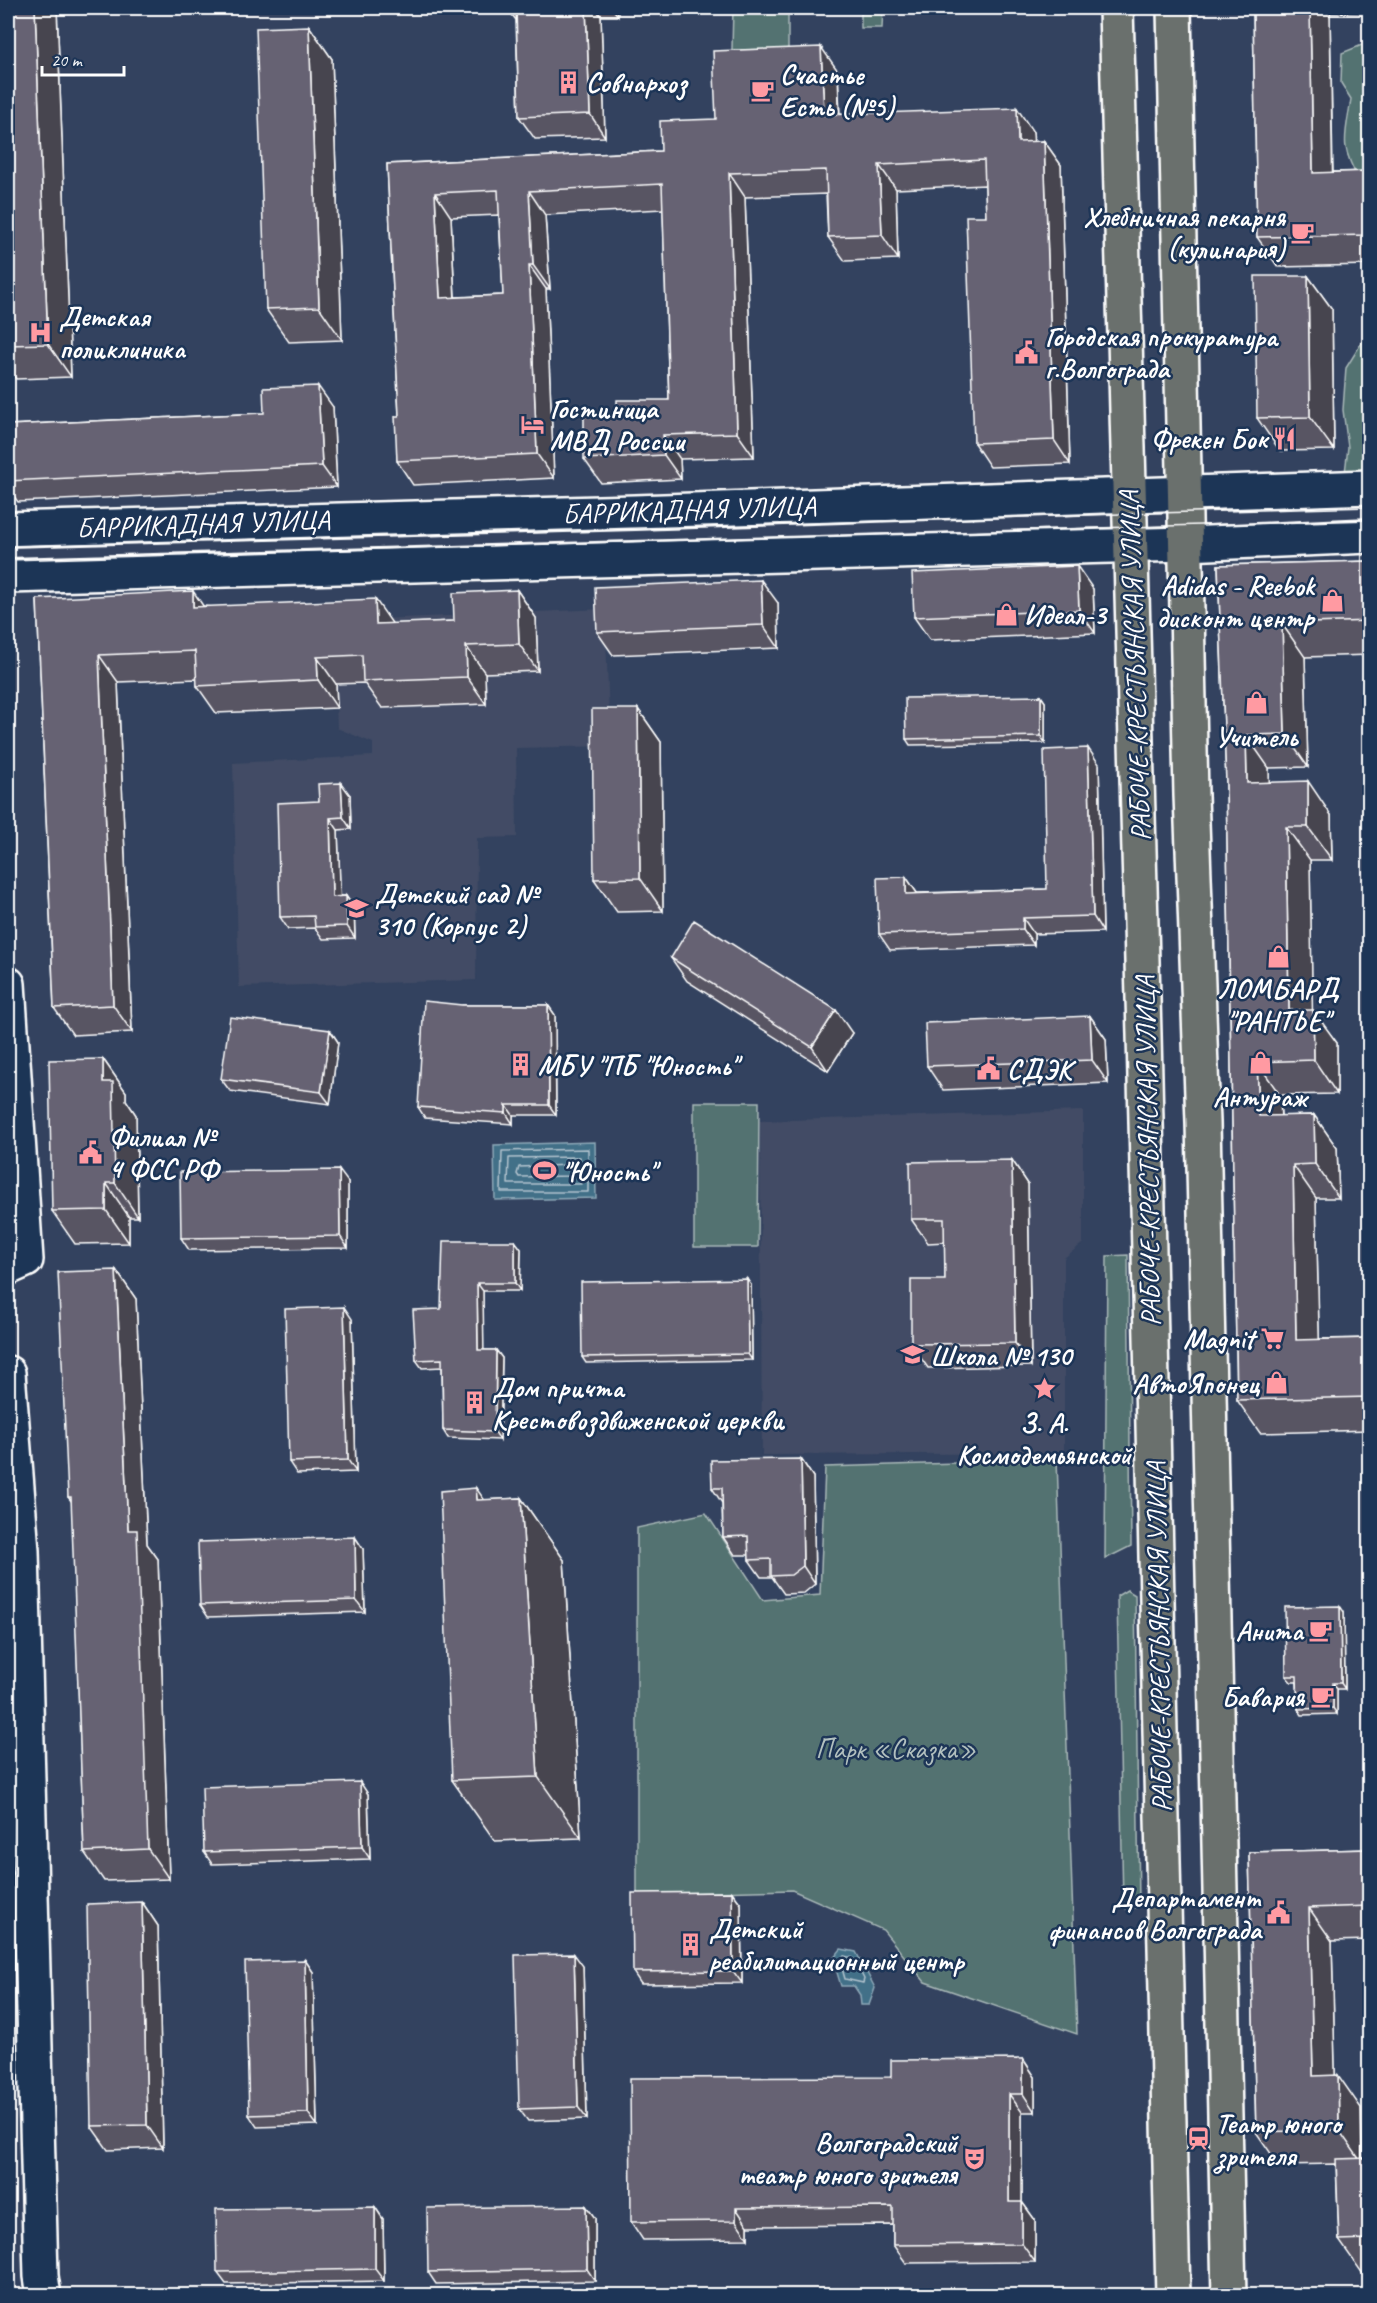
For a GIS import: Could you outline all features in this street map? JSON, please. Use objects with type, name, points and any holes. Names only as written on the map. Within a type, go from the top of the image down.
[{"type":"main road","name":"РАБОЧЕ-КРЕСТЬЯНСКАЯ УЛИЦА","points":[[1116,8],[1144,1034],[1173,2295]]},
{"type":"main road","name":"РАБОЧЕ-КРЕСТЬЯНСКАЯ УЛИЦА","points":[[1174,8],[1192,807],[1203,1122],[1229,2295]]},
{"type":"street","name":"БАРРИКАДНАЯ УЛИЦА","points":[[8,529],[1370,487]]},
{"type":"street","name":"БАРРИКАДНАЯ УЛИЦА","points":[[8,576],[1186,544],[1370,536]]},
{"type":"street","points":[[8,984],[12,1158],[26,1260],[8,1268]]},
{"type":"street","points":[[8,1373],[22,1551],[40,2277],[44,2295]]},
{"type":"shaded area","points":[[605,609],[610,746],[516,748],[517,837],[477,838],[476,980],[239,987],[233,763],[373,756],[373,743],[337,728],[333,621]]},
{"type":"shaded area","name":"Школа № 130","points":[[1083,1111],[1083,1243],[1064,1258],[1064,1453],[762,1455],[760,1121]]},
{"type":"green space","points":[[733,8],[788,8],[788,65],[744,65],[744,50],[732,50]]},
{"type":"green space","points":[[816,8],[883,8],[882,28],[861,28],[861,11],[816,10]]},
{"type":"green space","points":[[1362,45],[1369,45],[1369,182],[1360,182],[1346,150],[1345,141],[1351,99],[1341,83],[1342,53]]},
{"type":"green space","points":[[1369,331],[1369,498],[1345,473],[1348,447],[1343,410],[1346,368]]},
{"type":"green space","points":[[694,1102],[759,1102],[758,1247],[694,1247]]},
{"type":"green space","points":[[1128,1255],[1131,1546],[1105,1559],[1107,1256]]},
{"type":"green space","name":"Парк «Сказка»","points":[[1057,1460],[1077,2034],[925,1982],[883,1930],[792,1890],[637,1894],[637,1528],[706,1513],[763,1600],[820,1595],[825,1467]]},
{"type":"green space","points":[[1127,1590],[1135,1595],[1139,1907],[1126,1909],[1123,1904],[1117,1596]]},
{"type":"water","points":[[595,1142],[596,1198],[495,1200],[494,1145]]},
{"type":"water","points":[[841,1949],[856,1952],[875,1988],[869,2005],[861,2005],[860,1995],[854,1986],[841,1986],[833,1959]]},
{"type":"building","points":[[8,8],[35,8],[48,344],[8,345]]},
{"type":"building","name":"Совнархоз","points":[[516,8],[586,8],[590,114],[519,117]]},
{"type":"building","points":[[1253,8],[1310,8],[1313,173],[1370,171],[1370,235],[1257,237]]},
{"type":"building","points":[[309,26],[319,307],[266,309],[256,28]]},
{"type":"building","points":[[821,47],[824,115],[1017,108],[1018,142],[1044,141],[1054,440],[974,443],[966,216],[986,216],[984,160],[879,165],[882,235],[828,237],[826,170],[729,173],[737,433],[663,435],[664,455],[584,459],[584,415],[617,415],[617,400],[669,400],[662,184],[529,191],[533,265],[529,265],[537,454],[397,461],[395,416],[399,416],[387,164],[661,151],[660,121],[716,119],[713,51]],"holes":[[[498,190],[503,295],[440,298],[435,193]]]},
{"type":"building","points":[[1255,276],[1308,276],[1310,417],[1257,418]]},
{"type":"building","points":[[1366,353],[1370,353],[1370,415],[1367,415]]},
{"type":"building","points":[[318,386],[322,466],[8,481],[8,425],[264,413],[263,388]]},
{"type":"building","points":[[1370,561],[1370,621],[1282,624],[1285,734],[1246,735],[1247,783],[1308,781],[1308,827],[1286,827],[1289,1010],[1313,1010],[1314,1060],[1257,1062],[1259,1116],[1314,1115],[1315,1164],[1293,1165],[1296,1340],[1370,1338],[1370,1397],[1237,1400],[1226,782],[1218,565]]},
{"type":"building","points":[[1077,566],[1079,610],[914,617],[912,573]]},
{"type":"building","points":[[761,580],[763,625],[597,632],[595,587]]},
{"type":"building","points":[[517,590],[519,644],[466,646],[467,677],[363,681],[362,655],[317,657],[318,680],[197,686],[195,651],[99,655],[113,1005],[54,1008],[37,599],[193,591],[193,607],[375,599],[376,624],[454,621],[453,593]]},
{"type":"building","points":[[1041,696],[1041,736],[906,739],[905,698]]},
{"type":"building","points":[[592,709],[638,709],[640,878],[594,879]]},
{"type":"building","points":[[1088,748],[1093,916],[1023,918],[1023,929],[879,934],[877,878],[906,877],[906,894],[1047,889],[1044,750]]},
{"type":"building","points":[[341,783],[343,817],[330,818],[332,897],[346,896],[347,926],[315,927],[314,916],[280,917],[277,803],[319,801],[318,784]]},
{"type":"building","points":[[694,920],[836,1010],[812,1047],[671,958]]},
{"type":"building","points":[[424,1001],[462,1005],[548,1005],[549,1105],[506,1105],[506,1113],[418,1107]]},
{"type":"building","points":[[1090,1016],[1092,1060],[927,1066],[925,1023]]},
{"type":"building","points":[[230,1017],[330,1030],[321,1092],[221,1079]]},
{"type":"building","points":[[103,1059],[103,1082],[113,1082],[115,1183],[106,1183],[106,1210],[52,1211],[49,1060]]},
{"type":"building","points":[[1012,1160],[1015,1343],[911,1344],[911,1280],[945,1280],[944,1219],[911,1219],[910,1162]]},
{"type":"building","points":[[339,1170],[340,1236],[181,1238],[180,1172]]},
{"type":"building","points":[[443,1241],[515,1241],[515,1283],[477,1283],[478,1350],[496,1350],[495,1432],[443,1430],[442,1359],[416,1360],[413,1310],[441,1309]]},
{"type":"building","points":[[116,1270],[128,1530],[137,1530],[148,1849],[84,1852],[71,1497],[68,1497],[58,1272]]},
{"type":"building","points":[[747,1279],[748,1354],[582,1357],[581,1282]]},
{"type":"building","points":[[344,1307],[348,1460],[289,1462],[285,1309]]},
{"type":"building","points":[[801,1459],[803,1566],[791,1575],[771,1576],[771,1559],[749,1560],[748,1536],[723,1537],[722,1488],[712,1488],[711,1460]]},
{"type":"building","points":[[476,1488],[477,1500],[521,1498],[538,1777],[452,1780],[440,1491]]},
{"type":"building","points":[[355,1537],[356,1600],[200,1605],[198,1542]]},
{"type":"building","points":[[1340,1606],[1341,1683],[1333,1683],[1333,1708],[1298,1709],[1297,1676],[1286,1676],[1285,1607]]},
{"type":"building","points":[[360,1782],[362,1847],[204,1852],[202,1787]]},
{"type":"building","points":[[1370,1849],[1370,1906],[1309,1908],[1313,2076],[1338,2075],[1339,2130],[1256,2132],[1249,1852]]},
{"type":"building","name":"Детский реабилитационный центр","points":[[732,1892],[733,1971],[633,1972],[632,1893]]},
{"type":"building","points":[[142,1902],[147,2125],[91,2126],[87,1904]]},
{"type":"building","points":[[574,1954],[578,2107],[519,2109],[515,1955]]},
{"type":"building","points":[[305,1960],[308,2113],[249,2115],[245,1962]]},
{"type":"building","points":[[1023,2059],[1023,2094],[1009,2094],[1009,2202],[1022,2202],[1022,2244],[893,2245],[893,2207],[736,2208],[736,2221],[631,2222],[630,2078],[891,2077],[891,2060]]},
{"type":"building","points":[[1370,2158],[1370,2239],[1339,2240],[1336,2159]]},
{"type":"building","points":[[586,2206],[587,2269],[428,2272],[427,2208]]},
{"type":"building","points":[[375,2207],[375,2269],[217,2272],[216,2209]]},
{"type":"tram line","points":[[8,546],[1370,507]]},
{"type":"tram line","points":[[8,560],[1370,520]]},
{"type":"place","name":"Совнархоз","points":[[568,82]]},
{"type":"place","name":"Счастье Есть (№5)","points":[[762,90]]},
{"type":"place","name":"Хлебничная пекарня (кулинария)","points":[[1303,232]]},
{"type":"place","name":"Детская поликлиника","points":[[41,332]]},
{"type":"place","name":"Городская прокуратура г.Волгограда","points":[[1027,352]]},
{"type":"place","name":"Гостиница МВД России","points":[[532,424]]},
{"type":"place","name":"Фрекен Бок","points":[[1285,438]]},
{"type":"place","name":"Adidas - Reebok дисконт центр","points":[[1332,601]]},
{"type":"place","name":"Идеал-3","points":[[1006,614]]},
{"type":"place","name":"Учитель","points":[[1256,703]]},
{"type":"place","name":"Детский сад № 310 (Корпус 2)","points":[[357,909]]},
{"type":"place","name":"ЛОМБАРД \"РАНТЬЕ\"","points":[[1278,956]]},
{"type":"place","name":"Антураж","points":[[1260,1063]]},
{"type":"place","name":"МБУ \"ПБ \"Юность\"","points":[[520,1065]]},
{"type":"place","name":"СДЭК","points":[[989,1069]]},
{"type":"place","name":"Филиал № 4 ФСС РФ","points":[[91,1152]]},
{"type":"place","name":"\"Юность\"","points":[[544,1171]]},
{"type":"place","name":"Magnit","points":[[1272,1338]]},
{"type":"place","name":"Школа № 130","points":[[912,1355]]},
{"type":"place","name":"АвтоЯпонец","points":[[1277,1383]]},
{"type":"place","name":"З. А. Космодемьянской","points":[[1044,1389]]},
{"type":"place","name":"Дом причта Крестовоздвиженской церкви","points":[[474,1403]]},
{"type":"place","name":"Анита","points":[[1321,1630]]},
{"type":"place","name":"Бавария","points":[[1322,1696]]},
{"type":"place","name":"Департамент финансов Волгограда","points":[[1279,1913]]},
{"type":"place","name":"Детский реабилитационный центр","points":[[691,1944]]},
{"type":"place","name":"Театр юного зрителя","points":[[1198,2139]]},
{"type":"place","name":"Волгоградский театр юного зрителя","points":[[975,2158]]}]
